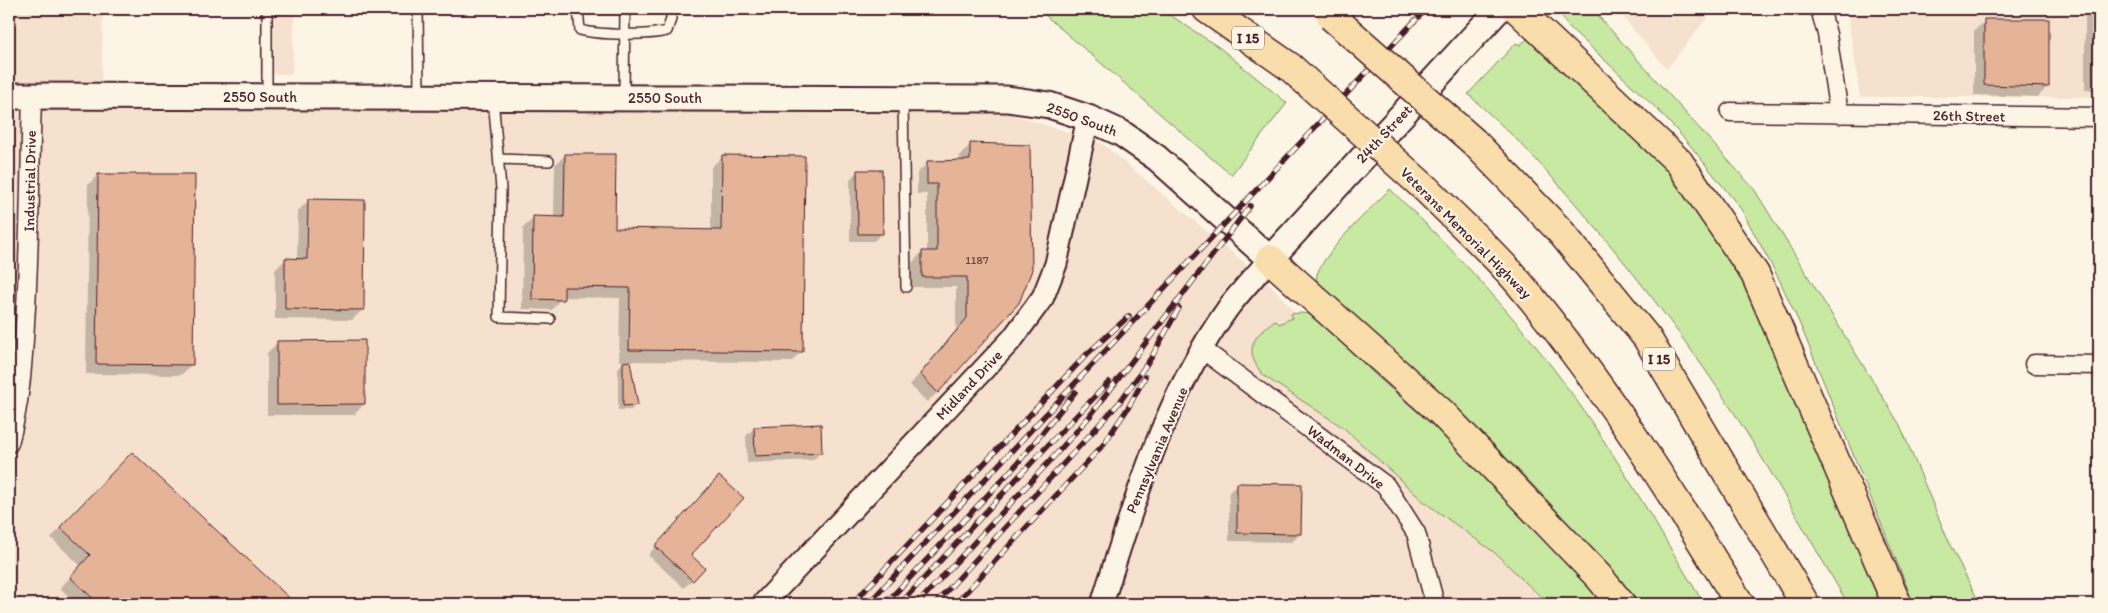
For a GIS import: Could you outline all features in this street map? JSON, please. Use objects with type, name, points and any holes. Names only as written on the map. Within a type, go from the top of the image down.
[{"type":"highway","name":"Veterans Memorial Highway","points":[[1207,9],[1290,67],[1426,189],[1519,282],[1601,389],[1705,546],[1740,604]]},
{"type":"highway","points":[[1517,9],[1678,162],[1756,274],[1896,604]]},
{"type":"highway","name":"I 15","points":[[1325,12],[1474,142],[1560,231],[1647,338],[1805,604]]},
{"type":"highway","points":[[1270,259],[1442,413],[1599,576],[1621,604]]},
{"type":"main road","name":"24th Street","points":[[1270,259],[1499,9]]},
{"type":"main road","name":"2550 South","points":[[20,96],[1007,99],[1049,105],[1088,118],[1122,133],[1157,158],[1270,259]]},
{"type":"street","points":[[1820,9],[1827,34],[1839,114]]},
{"type":"street","name":"Industrial Drive","points":[[9,443],[17,415],[22,374],[27,281],[20,96]]},
{"type":"street","name":"26th Street","points":[[1730,112],[2099,117]]},
{"type":"street","name":"Midland Drive","points":[[763,604],[1013,338],[1043,297],[1056,264],[1088,118]]},
{"type":"street","name":"Pennsylvania Avenue","points":[[1102,604],[1134,501],[1170,412],[1202,349],[1229,308],[1270,259]]},
{"type":"street","name":"Wadman Drive","points":[[1202,349],[1386,486],[1416,534],[1436,604]]},
{"type":"street","points":[[2034,364],[2099,365]]},
{"type":"lane","points":[[266,97],[267,9]]},
{"type":"lane","points":[[418,9],[419,98]]},
{"type":"lane","points":[[578,9],[580,30],[624,33],[667,31],[671,19],[671,9]]},
{"type":"lane","points":[[624,9],[624,98]]},
{"type":"lane","points":[[493,98],[501,189],[499,317],[550,319]]},
{"type":"lane","points":[[903,99],[906,287]]},
{"type":"lane","points":[[499,159],[549,161]]},
{"type":"shaded area","points":[[9,9],[103,9],[101,105],[1009,113],[1103,144],[1272,286],[1544,604],[9,604]]},
{"type":"shaded area","points":[[260,9],[295,9],[292,74],[260,74]]},
{"type":"shaded area","points":[[1616,9],[1714,9],[1667,69]]},
{"type":"shaded area","points":[[1847,9],[2099,9],[2099,97],[1860,97]]},
{"type":"green space","points":[[1038,9],[1161,9],[1220,48],[1287,103],[1231,175]]},
{"type":"green space","points":[[1567,9],[1592,9],[1754,189],[1900,425],[1950,545],[1980,604],[1914,604],[1802,329],[1779,279],[1741,209],[1689,144],[1658,110],[1567,25],[1562,17],[1567,13]]},
{"type":"green space","points":[[1533,39],[1682,183],[1749,290],[1886,604],[1848,604],[1751,440],[1674,326],[1605,238],[1556,182],[1523,146],[1468,94],[1516,43],[1520,45],[1526,40]]},
{"type":"green space","points":[[1390,189],[1475,276],[1553,368],[1613,454],[1704,604],[1633,604],[1570,526],[1521,473],[1436,391],[1318,285],[1317,274],[1330,253]]},
{"type":"green space","points":[[1291,314],[1311,314],[1323,320],[1372,372],[1454,444],[1606,604],[1548,604],[1495,553],[1423,501],[1344,428],[1264,376],[1253,359],[1252,352],[1255,339],[1275,320],[1279,324],[1292,318]]},
{"type":"building","points":[[1984,19],[2049,19],[2049,87],[1984,85]]},
{"type":"building","points":[[970,143],[1030,145],[1032,270],[1019,303],[938,393],[920,374],[967,318],[967,277],[922,277],[922,251],[937,251],[937,184],[927,184],[927,161],[970,160]]},
{"type":"building","points":[[565,154],[616,154],[615,228],[721,230],[722,155],[805,156],[803,352],[629,350],[630,288],[564,287],[564,300],[532,299],[533,216],[564,217]]},
{"type":"building","points":[[857,170],[882,170],[883,234],[858,234]]},
{"type":"building","points":[[98,174],[195,174],[193,365],[96,364]]},
{"type":"building","points":[[308,199],[365,200],[364,310],[285,309],[285,258],[307,259]]},
{"type":"building","points":[[365,340],[365,404],[277,405],[277,341]]},
{"type":"building","points":[[630,361],[638,405],[623,406],[623,362]]},
{"type":"building","points":[[821,424],[822,453],[755,456],[754,427]]},
{"type":"building","points":[[132,452],[296,604],[99,604],[70,577],[90,555],[60,527]]},
{"type":"building","points":[[719,476],[744,498],[691,555],[705,568],[693,581],[655,546]]},
{"type":"building","points":[[1237,483],[1302,484],[1301,534],[1237,533]]},
{"type":"railway","points":[[868,604],[1426,9]]},
{"type":"railway","points":[[917,604],[1090,416],[1250,206]]},
{"type":"railway","points":[[935,604],[1119,403],[1151,358],[1179,308]]},
{"type":"railway","points":[[852,604],[1087,354],[1129,316]]},
{"type":"railway","points":[[955,604],[1103,445],[1128,408],[1145,377]]},
{"type":"railway","points":[[900,604],[1109,382]]},
{"type":"railway","points":[[885,604],[1017,464],[1075,392]]}]
